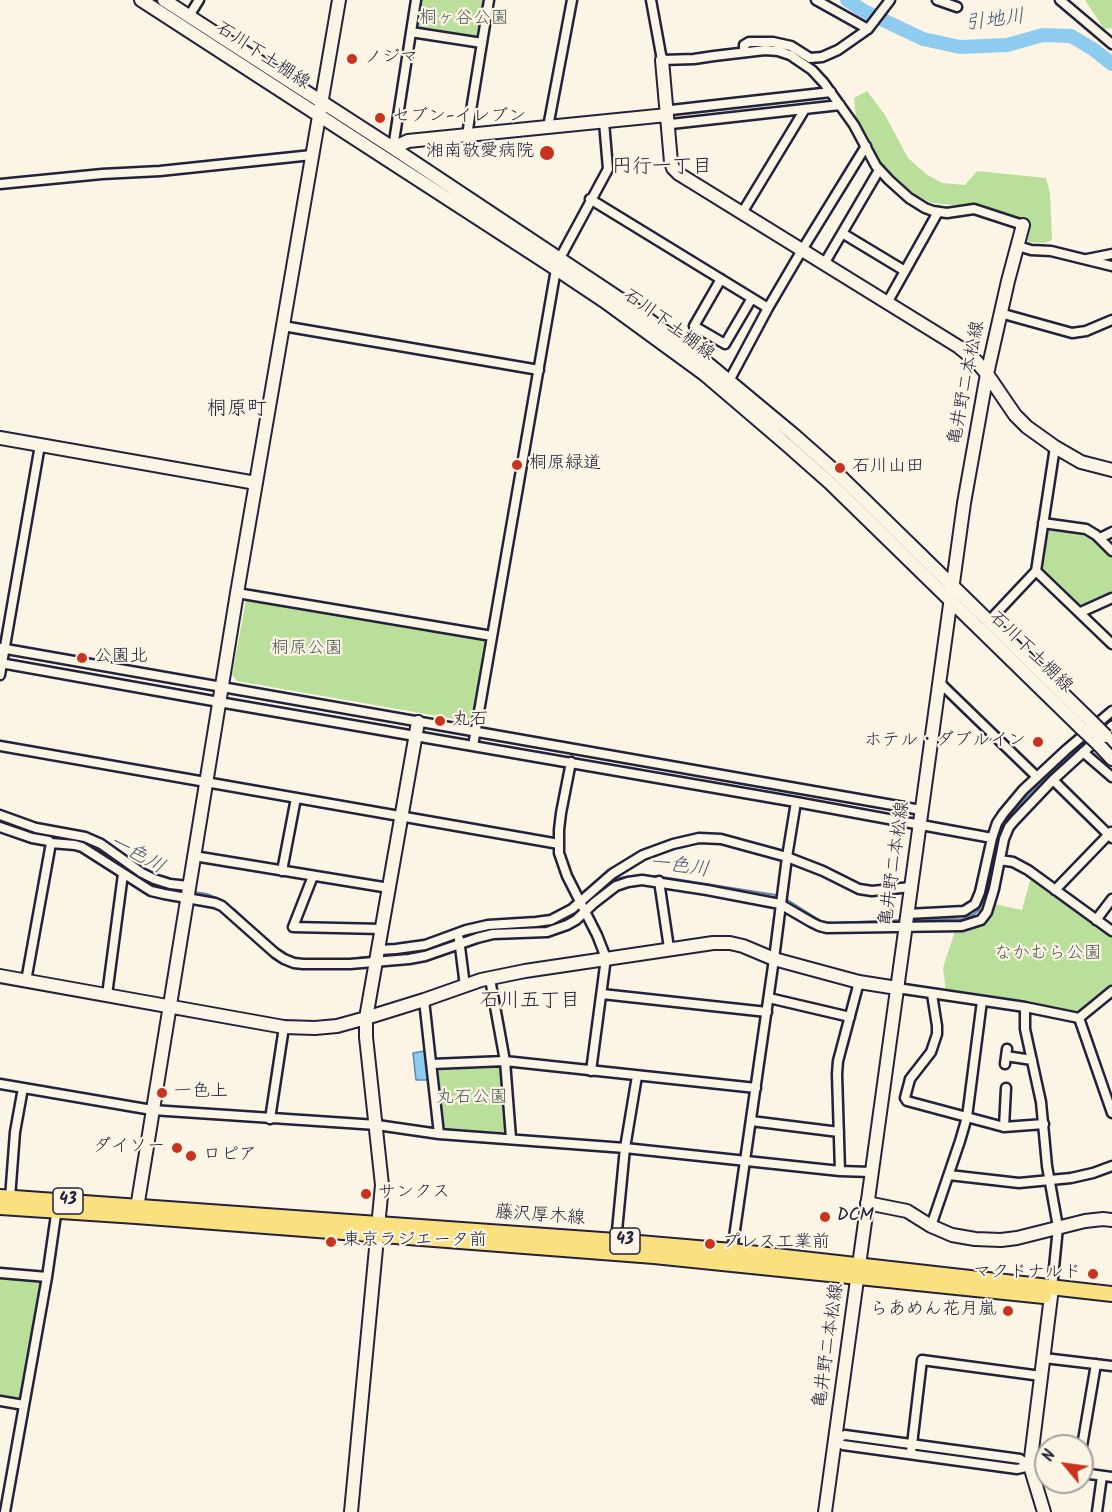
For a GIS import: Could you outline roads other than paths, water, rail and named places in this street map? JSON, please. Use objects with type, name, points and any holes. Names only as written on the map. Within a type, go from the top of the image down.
[{"type":"main road","name":"藤沢厚木線","points":[[3,1201],[378,1229],[643,1255],[858,1271],[1052,1292],[1112,1294]]},
{"type":"main road","name":"藤沢厚木線","points":[[378,1229],[616,1240],[732,1251],[858,1271]]},
{"type":"main road","name":"藤沢厚木線","points":[[1052,1292],[1112,1304]]},
{"type":"street","name":"石川下土棚線","points":[[141,0],[319,116],[558,264],[629,305],[729,381],[837,473],[988,621],[1086,724]]},
{"type":"street","name":"石川下土棚線","points":[[164,0],[393,148],[558,264],[604,301],[704,374],[830,483],[951,601],[1086,724],[1107,737],[1112,759]]},
{"type":"street","points":[[189,16],[199,0]]},
{"type":"street","points":[[136,1211],[237,592],[339,0]]},
{"type":"street","points":[[393,148],[416,0]]},
{"type":"street","points":[[467,135],[489,0]]},
{"type":"street","points":[[548,127],[572,0]]},
{"type":"street","points":[[651,0],[662,60],[669,148],[673,168],[692,183],[959,347],[976,361],[1015,415],[1027,427],[1081,462],[1112,470]]},
{"type":"street","points":[[816,0],[869,28]]},
{"type":"street","points":[[938,0],[957,7]]},
{"type":"street","points":[[1060,0],[1112,44]]},
{"type":"street","points":[[744,52],[744,45],[749,42],[773,42],[791,46],[806,56],[816,59],[838,50],[869,28],[889,2]]},
{"type":"street","points":[[411,32],[482,43]]},
{"type":"street","points":[[662,60],[694,59],[765,50],[790,55],[812,70],[831,92],[854,125],[879,170],[909,198],[926,208],[939,212],[974,209],[1023,225]]},
{"type":"street","points":[[393,148],[408,141],[667,115],[671,110],[831,92]]},
{"type":"street","points":[[667,115],[671,124],[840,105]]},
{"type":"street","points":[[742,213],[805,109]]},
{"type":"street","points":[[473,746],[558,264],[590,199],[608,169],[604,122]]},
{"type":"street","points":[[729,381],[768,308],[866,146]]},
{"type":"street","points":[[0,184],[160,171],[312,155]]},
{"type":"street","points":[[824,264],[879,170]]},
{"type":"street","points":[[590,199],[768,308]]},
{"type":"street","points":[[886,303],[939,212]]},
{"type":"street","name":"亀井野二本松線","points":[[825,1512],[952,587],[987,374],[1023,225]]},
{"type":"street","points":[[842,233],[905,271]]},
{"type":"street","points":[[1018,246],[1031,250],[1051,251],[1112,266]]},
{"type":"street","points":[[1084,260],[1112,254]]},
{"type":"street","points":[[721,279],[694,326],[725,344],[752,298]]},
{"type":"street","points":[[1000,313],[1072,333],[1086,331],[1112,320]]},
{"type":"street","points":[[283,326],[539,370]]},
{"type":"street","points":[[0,438],[256,483]]},
{"type":"street","points":[[0,675],[2,649],[40,445]]},
{"type":"street","points":[[988,621],[1036,571],[1055,447]]},
{"type":"street","points":[[1043,523],[1086,529],[1100,538],[1112,551]]},
{"type":"street","points":[[1100,538],[1112,532]]},
{"type":"street","points":[[1036,571],[1112,644]]},
{"type":"street","points":[[237,592],[492,636]]},
{"type":"street","points":[[1081,612],[1112,598]]},
{"type":"street","points":[[2,649],[921,810]]},
{"type":"street","points":[[1,663],[992,838]]},
{"type":"street","points":[[939,682],[1037,777]]},
{"type":"street","points":[[377,956],[409,959],[493,934],[547,932],[567,925],[616,886],[642,880],[781,900],[811,922],[827,928],[964,911],[975,904],[997,823],[1010,804],[1066,750],[1112,711]]},
{"type":"street","points":[[351,1512],[382,1185],[366,1037],[366,1018],[418,722]]},
{"type":"street","points":[[906,920],[962,926],[981,920],[991,904],[1004,839],[1009,827],[1033,800],[1083,752],[1107,737]]},
{"type":"street","points":[[0,746],[559,844]]},
{"type":"street","points":[[1083,752],[1112,777]]},
{"type":"street","points":[[571,762],[561,813],[559,844],[561,861],[606,958],[591,1071]]},
{"type":"street","points":[[1053,780],[1111,835],[1055,890]]},
{"type":"street","points":[[282,871],[296,798]]},
{"type":"street","points":[[732,1251],[796,802]]},
{"type":"street","points":[[0,816],[36,828],[85,837],[100,844],[142,873],[222,906],[275,953],[294,963],[303,964],[338,964],[425,945],[488,925],[551,920],[566,914],[599,884],[627,864],[655,850],[687,840],[721,839],[787,857],[859,889],[872,891],[911,887]]},
{"type":"street","points":[[0,827],[51,843],[75,845],[152,891],[188,892]]},
{"type":"street","points":[[26,981],[51,843]]},
{"type":"street","points":[[194,856],[389,888]]},
{"type":"street","points":[[1000,860],[1012,862],[1028,870],[1112,931]]},
{"type":"street","points":[[107,995],[123,874]]},
{"type":"street","points":[[313,876],[293,927],[382,929]]},
{"type":"street","points":[[659,882],[669,948]]},
{"type":"street","points":[[1096,920],[1112,899]]},
{"type":"street","points":[[458,933],[465,986]]},
{"type":"street","points":[[0,976],[284,1027],[315,1029],[366,1018],[490,978],[669,948],[730,943],[774,959],[859,982],[1025,1007],[1079,1018]]},
{"type":"street","points":[[490,978],[505,1061],[511,1138]]},
{"type":"street","points":[[840,1171],[837,1074],[859,982]]},
{"type":"street","points":[[1079,1018],[1112,991]]},
{"type":"street","points":[[602,994],[767,1012]]},
{"type":"street","points":[[932,994],[937,1034],[930,1052],[910,1079],[904,1098],[907,1101],[1004,1127],[1044,1124]]},
{"type":"street","points":[[769,998],[850,1017]]},
{"type":"street","points":[[424,1000],[439,1134]]},
{"type":"street","points":[[931,1226],[967,1117],[982,1001]]},
{"type":"street","points":[[1025,1007],[1025,1029],[1041,1102],[1047,1166],[1058,1227],[1030,1466],[1044,1512]]},
{"type":"street","points":[[1079,1018],[1111,1108]]},
{"type":"street","points":[[270,1119],[284,1027]]},
{"type":"street","points":[[1006,1057],[1032,1060]]},
{"type":"street","points":[[432,1064],[505,1061],[756,1088]]},
{"type":"street","points":[[616,1240],[625,1148],[637,1076]]},
{"type":"street","points":[[0,1084],[152,1110],[377,1125],[439,1134],[625,1148],[840,1171],[871,1172]]},
{"type":"street","points":[[3,1201],[23,1088]]},
{"type":"street","points":[[1004,1127],[1006,1088]]},
{"type":"street","points":[[751,1121],[839,1132]]},
{"type":"street","points":[[949,1174],[1019,1183],[1071,1178],[1112,1166]]},
{"type":"street","points":[[867,1203],[906,1211],[952,1235],[987,1240],[1017,1238],[1085,1221],[1112,1220]]},
{"type":"street","points":[[5,1512],[47,1277],[57,1206]]},
{"type":"street","points":[[0,1273],[47,1277]]},
{"type":"street","points":[[1044,1358],[1112,1366]]},
{"type":"street","points":[[912,1449],[922,1360],[1041,1376]]},
{"type":"street","points":[[1084,1434],[1096,1364]]},
{"type":"street","points":[[0,1401],[24,1405]]},
{"type":"street","points":[[834,1439],[845,1436],[912,1449],[1020,1459],[1034,1466]]},
{"type":"street","points":[[1094,1475],[1112,1477]]},
{"type":"street","points":[[1097,1512],[1102,1476]]},
{"type":"water","points":[[430,1050],[433,1080],[416,1080],[413,1053]]},
{"type":"waterway","name":"引地川","points":[[847,0],[864,11],[923,39],[960,47],[1007,45],[1043,35],[1071,36],[1112,64]]},
{"type":"waterway","name":"一色川","points":[[1103,726],[1112,719]]},
{"type":"waterway","name":"一色川","points":[[911,920],[963,919],[979,910],[986,894],[998,838],[1007,819],[1031,792],[1087,740]]},
{"type":"waterway","name":"一色川","points":[[0,822],[36,833],[83,842],[151,883],[168,889],[185,891]]},
{"type":"waterway","name":"一色川","points":[[585,905],[619,878],[633,876],[656,876],[780,897]]},
{"type":"waterway","name":"一色川","points":[[194,892],[221,900],[270,943],[295,958],[350,959],[373,956]]},
{"type":"waterway","name":"一色川","points":[[786,899],[821,921],[833,923],[902,920]]},
{"type":"waterway","name":"一色川","points":[[382,956],[423,951],[477,932],[551,926],[581,909]]},
{"type":"place","name":"ノジマ","points":[[352,59]]},
{"type":"place","name":"セブン-イレブン","points":[[380,118]]},
{"type":"place","name":"湘南敬愛病院","points":[[547,153]]},
{"type":"place","name":"桐原緑道","points":[[517,465]]},
{"type":"place","name":"石川山田","points":[[840,468]]},
{"type":"place","name":"公園北","points":[[82,658]]},
{"type":"place","name":"丸石","points":[[440,721]]},
{"type":"place","name":"ホテル・ダブルイン","points":[[1038,742]]},
{"type":"place","name":"一色上","points":[[162,1093]]},
{"type":"place","name":"ダイソー","points":[[177,1148]]},
{"type":"place","name":"ロピア","points":[[191,1156]]},
{"type":"place","name":"サンクス","points":[[366,1194]]},
{"type":"place","name":"DCM","points":[[825,1217]]},
{"type":"place","name":"東京ラジエータ前","points":[[331,1242]]},
{"type":"place","name":"プレス工業前","points":[[710,1244]]},
{"type":"place","name":"マクドナルド","points":[[1093,1274]]},
{"type":"place","name":"らあめん花月嵐","points":[[1008,1311]]},
{"type":"district","name":"円行一丁目","points":[[662,169]]},
{"type":"district","name":"桐原町","points":[[237,411]]},
{"type":"district","name":"石川五丁目","points":[[530,1003]]},
{"type":"park label","name":"桐ヶ谷公園","points":[[464,20]]},
{"type":"park label","name":"桐原公園","points":[[307,650]]},
{"type":"park label","name":"なかむら公園","points":[[1048,955]]},
{"type":"park label","name":"丸石公園","points":[[472,1099]]}]
